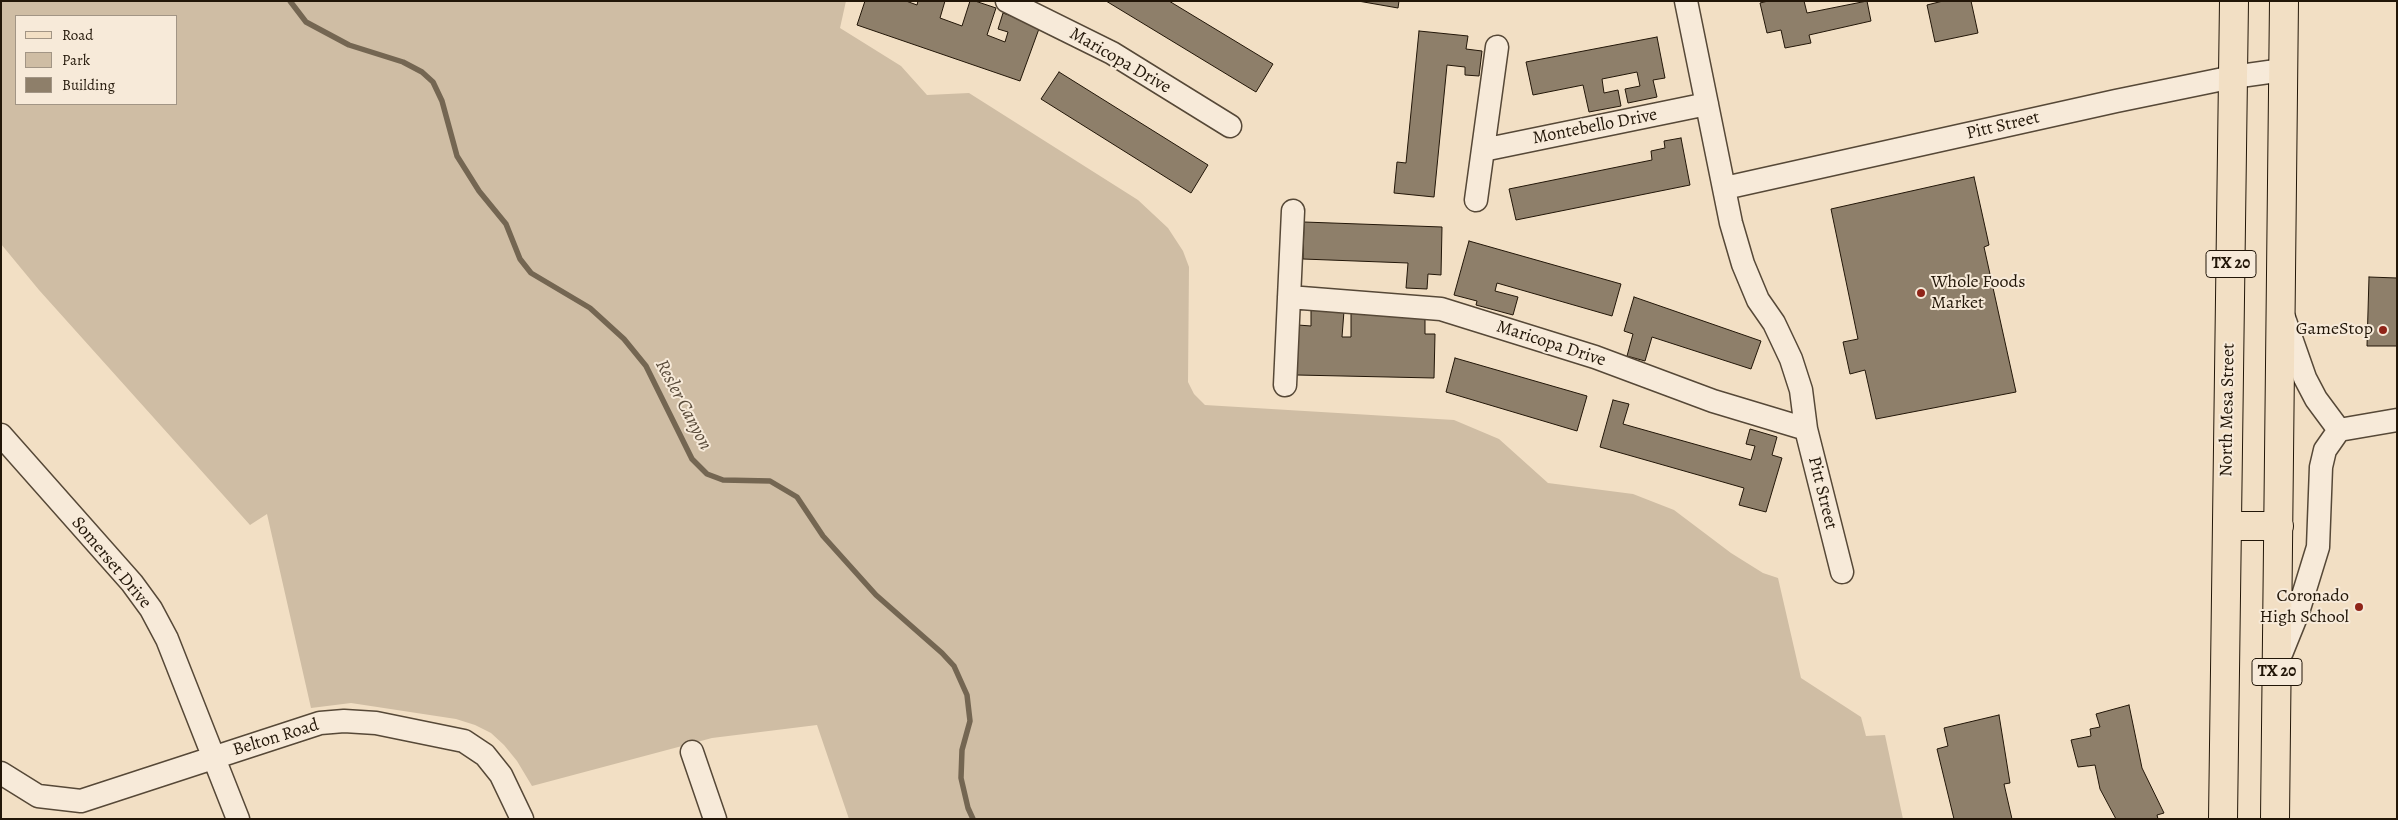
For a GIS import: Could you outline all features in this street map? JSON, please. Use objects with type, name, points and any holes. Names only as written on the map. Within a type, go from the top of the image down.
[{"type":"main road","name":"North Mesa Street","points":[[2223,819],[2234,1]]},
{"type":"main road","name":"TX 20","points":[[2274,819],[2284,1]]},
{"type":"main road","points":[[2227,526],[2279,526]]},
{"type":"street","name":"Maricopa Drive","points":[[1007,1],[1112,53],[1230,126]]},
{"type":"street","name":"Pitt Street","points":[[1686,1],[1725,188],[1730,223],[1743,264],[1758,300],[1774,323],[1791,358],[1801,390],[1806,429],[1842,572]]},
{"type":"street","points":[[1476,200],[1497,47]]},
{"type":"street","name":"Pitt Street","points":[[1725,188],[2107,103],[2233,77],[2283,70]]},
{"type":"street","name":"Montebello Drive","points":[[1483,150],[1707,104]]},
{"type":"street","points":[[1285,385],[1293,211]]},
{"type":"street","name":"Maricopa Drive","points":[[1289,297],[1441,309],[1594,357],[1713,400],[1806,429]]},
{"type":"street","points":[[2281,310],[2304,378],[2316,400],[2340,430]]},
{"type":"street","points":[[2277,665],[2298,612],[2318,547],[2321,467],[2325,450],[2340,430],[2397,420]]},
{"type":"street","name":"Somerset Drive","points":[[1,435],[132,583],[151,609],[167,639],[212,758],[238,819]]},
{"type":"street","name":"Belton Road","points":[[1,773],[38,796],[81,801],[320,723],[344,721],[376,723],[464,741],[485,755],[501,775],[522,819]]},
{"type":"street","points":[[692,752],[715,819]]},
{"type":"green space","points":[[1,1],[846,1],[840,28],[901,66],[927,95],[969,93],[1138,200],[1168,228],[1183,251],[1189,267],[1188,382],[1194,394],[1205,405],[1454,420],[1499,439],[1548,483],[1633,494],[1674,510],[1731,553],[1763,573],[1778,578],[1801,678],[1861,717],[1866,736],[1885,735],[1903,819],[849,819],[817,725],[712,738],[532,786],[517,761],[504,745],[491,733],[475,725],[456,719],[351,703],[311,708],[267,514],[250,525],[39,290],[1,244]]},
{"type":"building","points":[[865,1],[906,1],[917,5],[918,1],[945,1],[940,18],[962,26],[970,1],[975,1],[996,8],[987,35],[1005,42],[1008,32],[998,29],[1003,13],[1040,26],[1020,81],[857,25]]},
{"type":"building","points":[[1106,1],[1169,1],[1273,64],[1256,92]]},
{"type":"building","points":[[1358,1],[1399,1],[1398,8]]},
{"type":"building","points":[[1768,1],[1804,1],[1807,13],[1867,1],[1871,21],[1809,35],[1811,43],[1785,48],[1781,30],[1767,33],[1760,3]]},
{"type":"building","points":[[1943,1],[1971,1],[1978,33],[1935,42],[1927,5]]},
{"type":"building","points":[[1419,31],[1468,36],[1466,49],[1482,51],[1479,76],[1465,75],[1465,67],[1447,65],[1434,197],[1394,193],[1397,162],[1406,163]]},
{"type":"building","points":[[1657,37],[1665,78],[1653,80],[1657,97],[1628,103],[1625,89],[1640,86],[1637,72],[1602,79],[1604,93],[1618,90],[1621,106],[1589,112],[1583,85],[1533,95],[1526,62]]},
{"type":"building","points":[[1059,72],[1208,165],[1191,193],[1041,99]]},
{"type":"building","points":[[1681,138],[1690,185],[1516,220],[1509,189],[1652,160],[1651,151],[1665,148],[1664,141]]},
{"type":"building","name":"Whole Foods Market","points":[[1974,177],[1989,245],[1984,247],[2016,392],[1876,419],[1865,370],[1850,374],[1843,342],[1858,339],[1831,209]]},
{"type":"building","points":[[1304,222],[1442,227],[1441,275],[1428,274],[1427,289],[1406,288],[1408,263],[1303,259]]},
{"type":"building","points":[[1469,241],[1621,284],[1612,316],[1497,283],[1495,291],[1518,297],[1513,315],[1476,305],[1477,301],[1454,295]]},
{"type":"building","points":[[2369,277],[2397,278],[2397,346],[2367,346]]},
{"type":"building","points":[[1634,297],[1761,341],[1751,369],[1652,337],[1645,361],[1627,356],[1633,334],[1624,331]]},
{"type":"building","points":[[1311,310],[1344,311],[1342,337],[1351,337],[1351,312],[1425,315],[1425,334],[1435,334],[1434,378],[1297,375],[1298,325],[1311,326]]},
{"type":"building","points":[[1455,358],[1587,396],[1577,431],[1446,392]]},
{"type":"building","points":[[1613,400],[1629,404],[1623,424],[1751,460],[1755,446],[1746,444],[1750,429],[1777,437],[1772,455],[1782,458],[1766,512],[1739,505],[1744,488],[1600,447]]},
{"type":"building","points":[[2129,705],[2142,768],[2164,813],[2157,815],[2158,819],[2116,819],[2100,789],[2095,765],[2078,767],[2071,740],[2091,736],[2090,729],[2100,727],[2096,714]]},
{"type":"building","points":[[1999,715],[2010,783],[2004,784],[2012,819],[1954,819],[1937,749],[1948,746],[1944,728]]},
{"type":"waterway","name":"Resler Canyon","points":[[290,1],[306,22],[349,45],[403,62],[422,72],[433,82],[442,101],[457,156],[479,191],[506,224],[520,259],[531,273],[590,308],[624,339],[646,366],[692,459],[707,474],[723,480],[770,481],[797,497],[823,536],[876,595],[942,653],[954,666],[967,695],[970,721],[962,750],[961,778],[968,808],[973,819]]},
{"type":"place","name":"Whole Foods Market","points":[[1921,293]]},
{"type":"place","name":"GameStop","points":[[2383,330]]},
{"type":"place","name":"Coronado High School","points":[[2359,607]]}]
